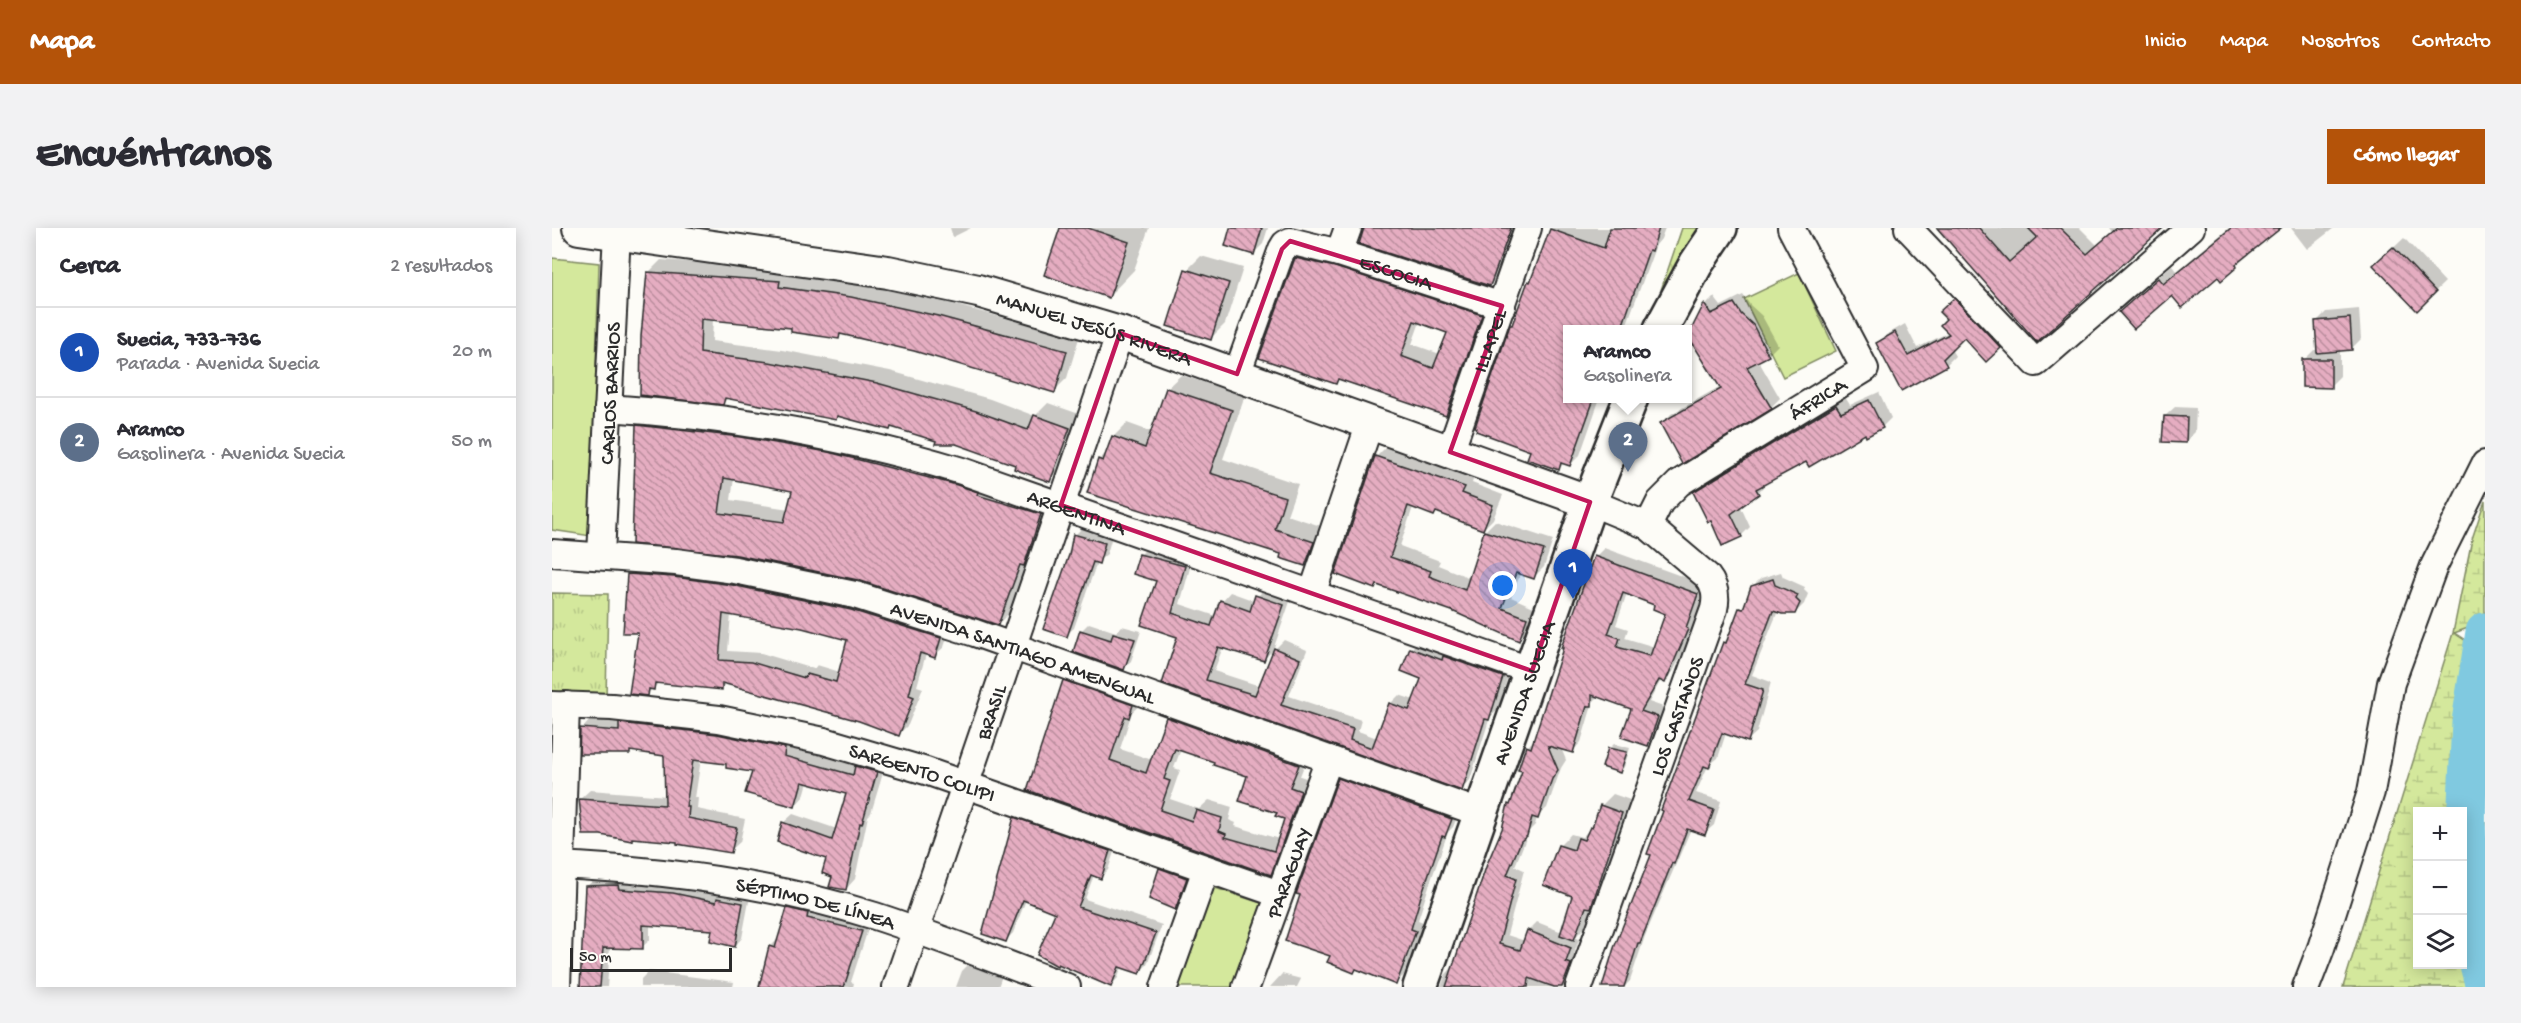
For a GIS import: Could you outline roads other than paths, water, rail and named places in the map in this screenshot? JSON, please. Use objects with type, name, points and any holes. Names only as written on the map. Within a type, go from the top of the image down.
[{"type":"main road","points":[[1664,325],[1696,264],[1720,228]]},
{"type":"main road","name":"AVENIDA SUECIA","points":[[1420,987],[1590,502],[1629,403]]},
{"type":"street","name":"MANUEL JESÚS RIVERA","points":[[579,228],[888,272],[978,291],[1120,333],[1590,502]]},
{"type":"street","points":[[1339,253],[1348,228]]},
{"type":"street","name":"ILLAPEL","points":[[1450,452],[1528,228]]},
{"type":"street","name":"ÁFRICA","points":[[1648,526],[1660,502],[1679,483],[1865,369],[1791,228]]},
{"type":"street","points":[[1908,228],[2036,363],[2191,228]]},
{"type":"street","name":"CARLOS BARRIOS","points":[[602,555],[616,232]]},
{"type":"street","name":"ESCOCIA","points":[[1237,374],[1285,243],[1297,241],[1339,253],[1502,306]]},
{"type":"street","name":"BRASIL","points":[[896,987],[1120,333]]},
{"type":"street","name":"ARGENTINA","points":[[608,408],[712,416],[816,433],[952,468],[1532,671]]},
{"type":"street","points":[[1312,594],[1370,423]]},
{"type":"street","points":[[2306,987],[2321,948],[2371,792],[2391,683],[2434,566],[2485,464]]},
{"type":"street","name":"LOS CASTAÑOS","points":[[1580,987],[1715,603],[1714,589],[1707,576],[1648,526],[1590,502]]},
{"type":"street","name":"AVENIDA SANTIAGO AMENGUAL","points":[[552,553],[688,563],[804,584],[915,613],[1480,813]]},
{"type":"street","points":[[557,987],[556,865],[559,705]]},
{"type":"street","name":"SARGENTO COLIPI","points":[[559,705],[666,712],[772,729],[876,755],[1279,894]]},
{"type":"street","name":"PARAGUAY","points":[[1246,987],[1329,759]]},
{"type":"street","name":"SÉPTIMO DE LÍNEA","points":[[556,865],[673,873],[739,883],[845,907],[1067,987]]},
{"type":"street","points":[[1164,987],[1206,869]]},
{"type":"waterway","points":[[2485,632],[2471,722],[2466,822],[2477,957],[2485,987]]},
{"type":"place","name":"Aramco","points":[[1628,472]]},
{"type":"place","name":"Suecia, 733-736","points":[[1573,599]]}]
